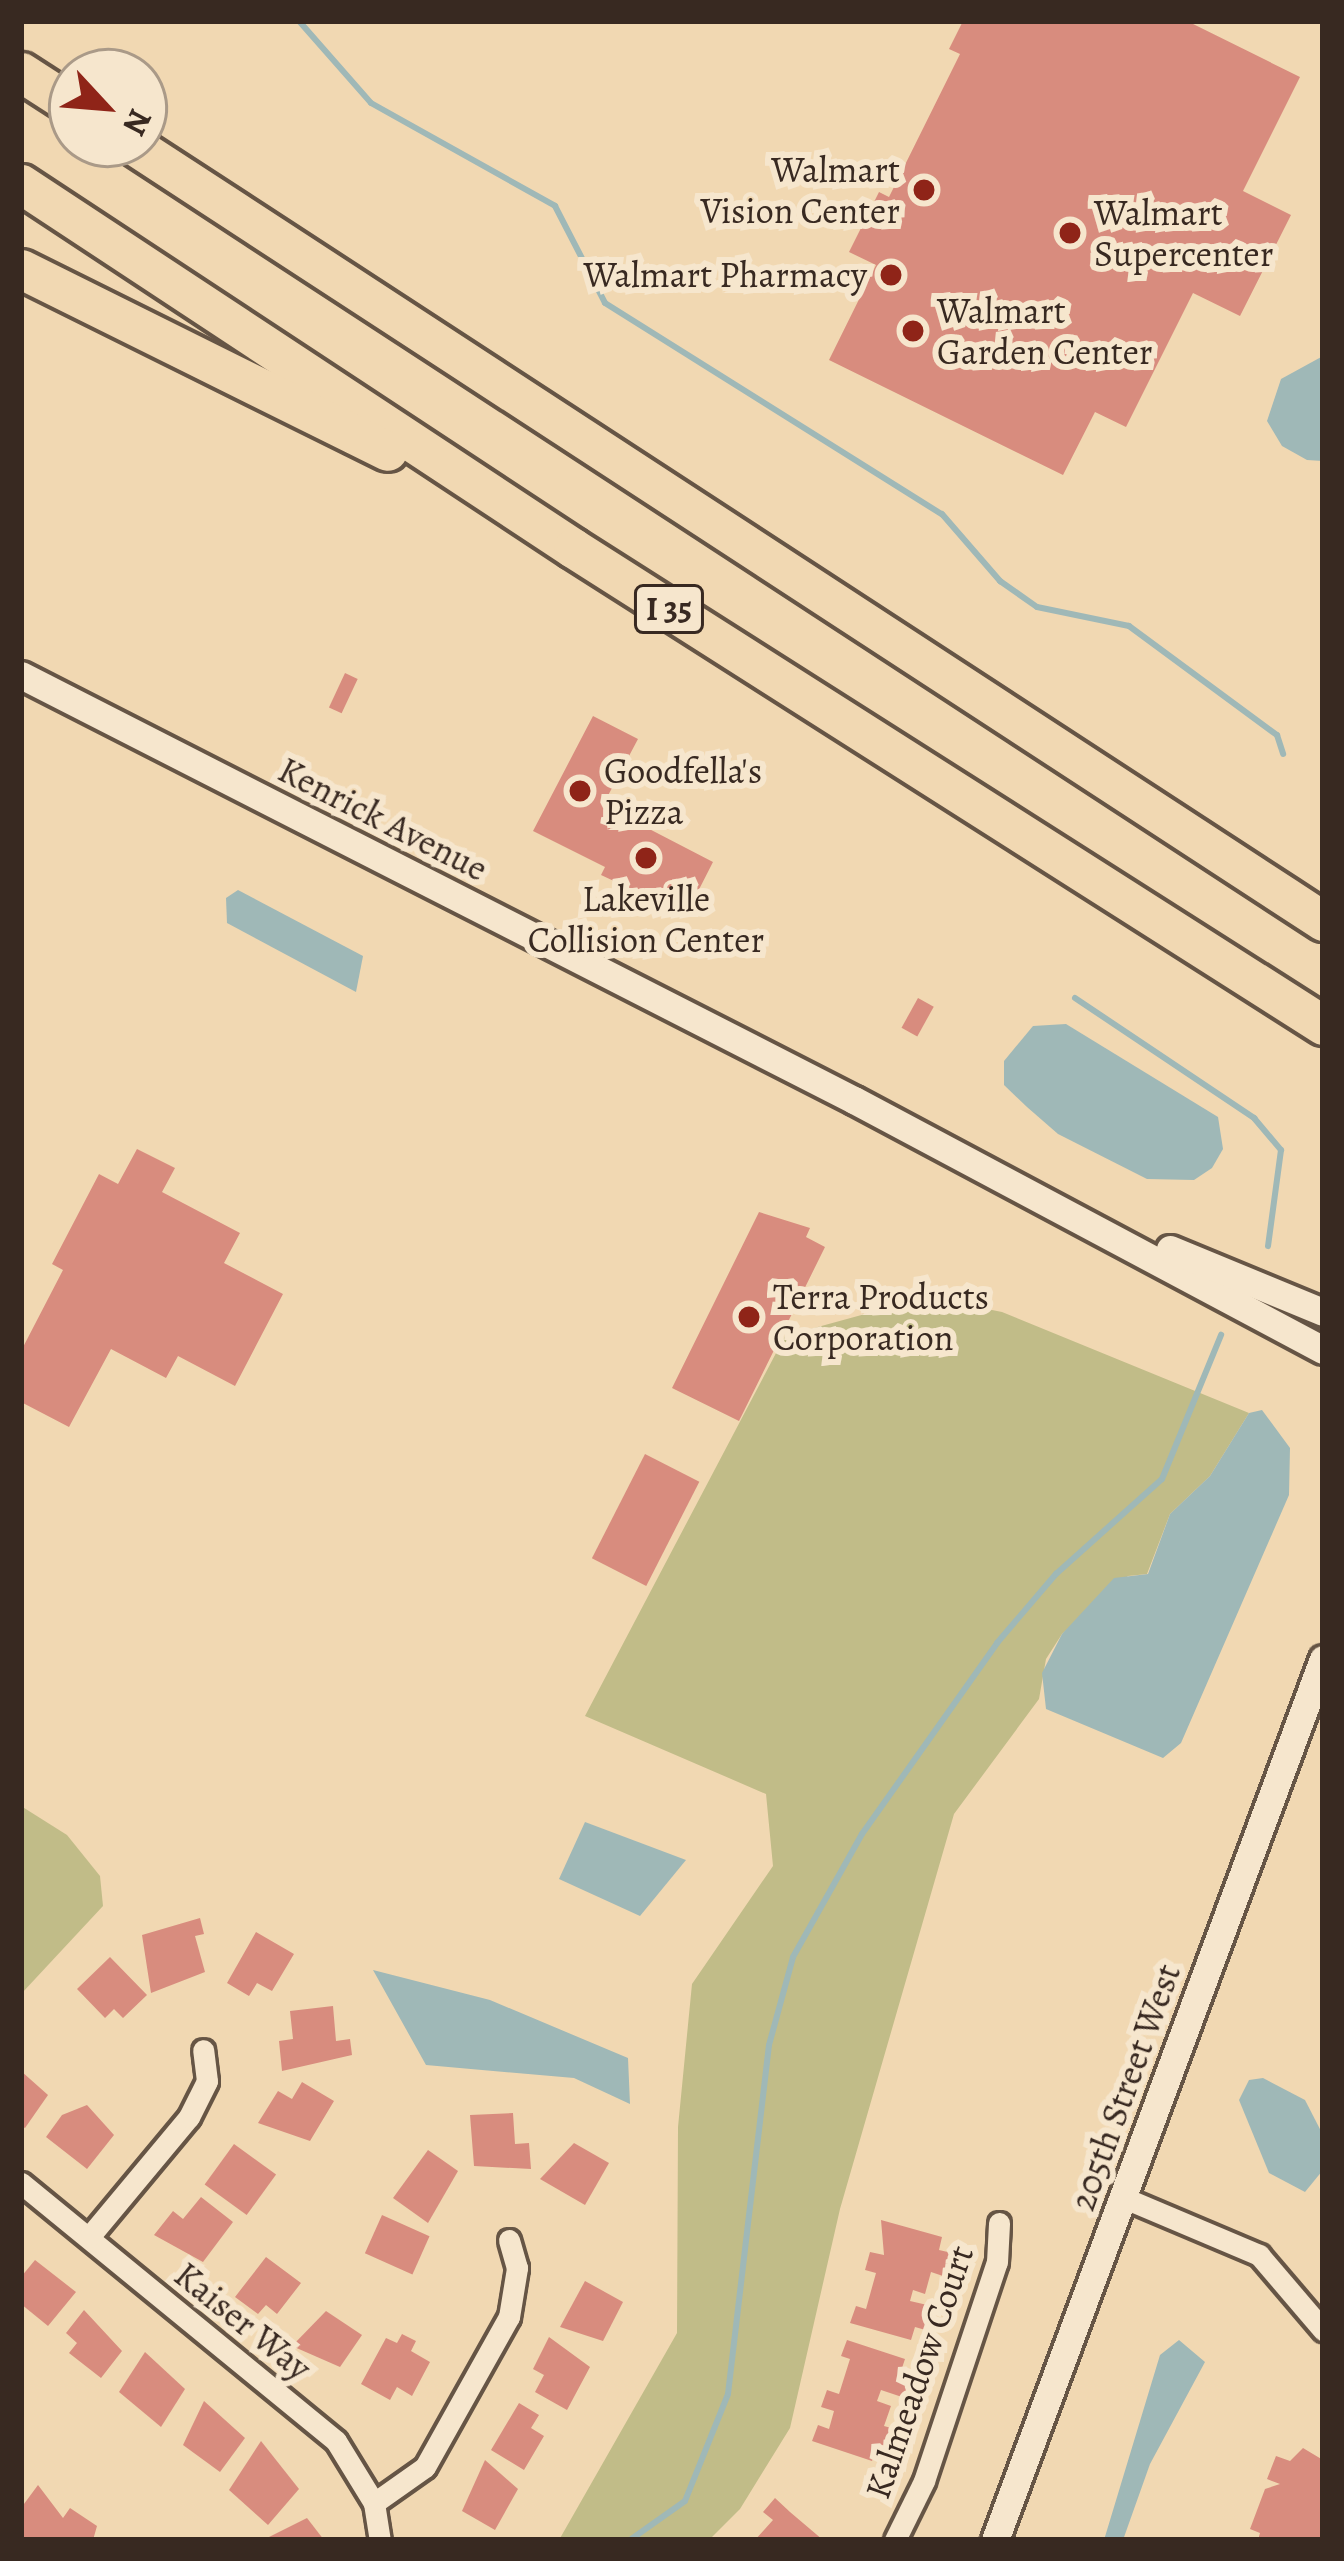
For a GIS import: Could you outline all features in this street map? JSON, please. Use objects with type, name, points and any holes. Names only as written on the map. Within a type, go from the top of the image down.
[{"type":"highway","points":[[21,72],[48,89]]},
{"type":"highway","name":"I 35","points":[[168,167],[1323,921]]},
{"type":"highway","name":"I 35","points":[[21,184],[573,548],[1323,1025]]},
{"type":"highway","points":[[21,269],[573,548]]},
{"type":"street","name":"Kenrick Avenue","points":[[21,675],[1033,1193],[1323,1350]]},
{"type":"street","name":"Kenrick Avenue","points":[[1033,1193],[1323,1312]]},
{"type":"street","name":"205th Street West","points":[[995,2540],[1323,1659]]},
{"type":"street","points":[[89,2237],[189,2116],[207,2081],[203,2050]]},
{"type":"street","name":"Kaiser Way","points":[[21,2183],[336,2441],[374,2503],[380,2540]]},
{"type":"street","points":[[1122,2197],[1259,2255],[1323,2330]]},
{"type":"street","name":"Kalmeadow Court","points":[[895,2540],[924,2481],[990,2284],[999,2223]]},
{"type":"street","points":[[374,2503],[425,2467],[509,2317],[517,2267],[508,2240]]},
{"type":"shaded area","points":[[927,1297],[1002,1312],[1249,1413],[1210,1476],[1170,1514],[1147,1574],[1128,1576],[1062,1634],[1046,1659],[1039,1699],[954,1814],[840,2209],[790,2428],[740,2509],[709,2540],[559,2540],[677,2333],[678,2127],[692,1984],[773,1866],[766,1794],[585,1716],[785,1336]]},
{"type":"shaded area","points":[[21,1806],[67,1835],[100,1876],[103,1906],[22,1993]]},
{"type":"water","points":[[1323,356],[1323,461],[1307,460],[1282,446],[1267,421],[1281,379]]},
{"type":"water","points":[[238,890],[363,956],[356,992],[227,923],[226,898]]},
{"type":"water","points":[[1066,1024],[1218,1117],[1223,1149],[1212,1168],[1194,1180],[1147,1179],[1058,1134],[1004,1085],[1004,1061],[1033,1026]]},
{"type":"water","points":[[1262,1410],[1290,1448],[1289,1495],[1181,1743],[1163,1758],[1046,1709],[1042,1673],[1062,1634],[1114,1578],[1148,1574],[1170,1514],[1210,1476],[1249,1413]]},
{"type":"water","points":[[585,1822],[686,1860],[640,1916],[559,1879]]},
{"type":"water","points":[[373,1970],[490,2000],[628,2058],[630,2104],[574,2078],[426,2065]]},
{"type":"water","points":[[1263,2078],[1305,2100],[1323,2135],[1323,2170],[1305,2192],[1269,2173],[1239,2100],[1249,2080]]},
{"type":"water","points":[[1179,2340],[1205,2362],[1150,2464],[1123,2540],[1104,2540],[1160,2355]]},
{"type":"building","name":"Walmart Supercenter","points":[[963,21],[1187,21],[1300,77],[1243,191],[1291,215],[1240,316],[1193,293],[1126,427],[1095,412],[1063,475],[829,360],[876,265],[849,252],[879,192],[889,197],[960,54],[949,49]]},
{"type":"building","points":[[345,673],[358,679],[342,713],[329,707]]},
{"type":"building","points":[[593,716],[638,739],[603,805],[713,862],[688,911],[660,896],[657,902],[644,896],[638,908],[610,893],[616,882],[601,875],[605,867],[533,831]]},
{"type":"building","points":[[918,998],[934,1007],[917,1036],[902,1028]]},
{"type":"building","points":[[137,1149],[175,1168],[162,1192],[240,1233],[224,1263],[283,1294],[235,1386],[178,1356],[166,1378],[111,1349],[69,1427],[21,1402],[21,1351],[63,1270],[52,1264],[99,1174],[118,1184]]},
{"type":"building","name":"Terra Products Corporation","points":[[759,1212],[810,1228],[806,1237],[825,1247],[739,1421],[672,1388]]},
{"type":"building","points":[[645,1454],[699,1482],[646,1586],[592,1558]]},
{"type":"building","points":[[200,1918],[204,1934],[195,1936],[205,1972],[151,1993],[142,1935]]},
{"type":"building","points":[[256,1932],[294,1954],[272,1991],[257,1983],[249,1996],[227,1983]]},
{"type":"building","points":[[110,1957],[147,1995],[123,2018],[114,2009],[105,2018],[77,1989]]},
{"type":"building","points":[[333,2006],[336,2041],[350,2039],[352,2055],[282,2071],[279,2041],[293,2039],[290,2011]]},
{"type":"building","points":[[21,2071],[48,2095],[25,2128],[21,2126]]},
{"type":"building","points":[[302,2082],[334,2101],[310,2141],[258,2123],[278,2091],[292,2099]]},
{"type":"building","points":[[87,2105],[114,2135],[87,2169],[46,2137],[62,2115]]},
{"type":"building","points":[[513,2113],[515,2144],[529,2143],[531,2169],[474,2166],[470,2115]]},
{"type":"building","points":[[574,2143],[609,2163],[585,2205],[540,2179]]},
{"type":"building","points":[[234,2144],[276,2175],[247,2215],[205,2184]]},
{"type":"building","points":[[428,2150],[458,2171],[428,2223],[393,2198]]},
{"type":"building","points":[[201,2197],[233,2222],[203,2262],[154,2235],[173,2211],[183,2219]]},
{"type":"building","points":[[382,2215],[430,2236],[412,2275],[365,2253]]},
{"type":"building","points":[[881,2220],[942,2237],[939,2250],[952,2253],[946,2277],[931,2272],[925,2294],[913,2290],[910,2301],[936,2307],[929,2331],[915,2327],[911,2340],[850,2323],[856,2306],[866,2309],[876,2273],[865,2270],[870,2252],[884,2255]]},
{"type":"building","points":[[266,2257],[301,2283],[277,2314],[266,2305],[258,2314],[235,2297]]},
{"type":"building","points":[[35,2260],[76,2292],[48,2326],[21,2304],[21,2277]]},
{"type":"building","points":[[585,2281],[623,2302],[603,2341],[560,2327]]},
{"type":"building","points":[[84,2310],[122,2351],[101,2378],[69,2353],[77,2343],[66,2333]]},
{"type":"building","points":[[326,2311],[362,2335],[340,2367],[292,2346]]},
{"type":"building","points":[[402,2334],[416,2341],[411,2351],[430,2362],[412,2396],[397,2387],[390,2400],[361,2384],[386,2338],[397,2343]]},
{"type":"building","points":[[549,2337],[590,2367],[567,2410],[535,2392],[544,2375],[533,2369]]},
{"type":"building","points":[[847,2340],[905,2359],[901,2371],[916,2376],[908,2399],[881,2390],[877,2401],[891,2406],[884,2426],[898,2430],[890,2453],[876,2449],[872,2461],[812,2441],[818,2425],[829,2429],[834,2411],[821,2407],[827,2390],[839,2394],[850,2359],[841,2356]]},
{"type":"building","points":[[145,2352],[185,2389],[161,2427],[119,2392]]},
{"type":"building","points":[[204,2401],[245,2438],[220,2472],[183,2445]]},
{"type":"building","points":[[519,2403],[539,2415],[531,2428],[544,2436],[524,2470],[491,2450]]},
{"type":"building","points":[[261,2441],[299,2489],[268,2525],[229,2490]]},
{"type":"building","points":[[1303,2448],[1323,2460],[1323,2540],[1258,2540],[1260,2533],[1250,2529],[1265,2489],[1280,2484],[1267,2479],[1276,2456],[1290,2461]]},
{"type":"building","points":[[485,2460],[518,2489],[495,2530],[462,2511]]},
{"type":"building","points":[[38,2485],[63,2518],[70,2508],[97,2526],[93,2540],[21,2540],[21,2508]]},
{"type":"building","points":[[775,2498],[823,2540],[755,2540],[773,2520],[763,2512]]},
{"type":"building","points":[[307,2518],[324,2540],[263,2540]]},
{"type":"waterway","points":[[299,21],[371,103],[555,206],[605,303],[942,514],[1000,581],[1037,607],[1129,626],[1277,735],[1283,754]]},
{"type":"waterway","points":[[1075,998],[1254,1118],[1281,1150],[1268,1246]]},
{"type":"waterway","points":[[630,2540],[685,2501],[728,2394],[769,2045],[793,1957],[862,1834],[997,1643],[1056,1574],[1162,1479],[1221,1335]]},
{"type":"place","name":"Walmart Vision Center","points":[[924,190]]},
{"type":"place","name":"Walmart Supercenter","points":[[1070,233]]},
{"type":"place","name":"Walmart Pharmacy","points":[[891,275]]},
{"type":"place","name":"Walmart Garden Center","points":[[913,331]]},
{"type":"place","name":"Goodfella's Pizza","points":[[580,791]]},
{"type":"place","name":"Lakeville Collision Center","points":[[646,858]]},
{"type":"place","name":"Terra Products Corporation","points":[[749,1317]]}]
